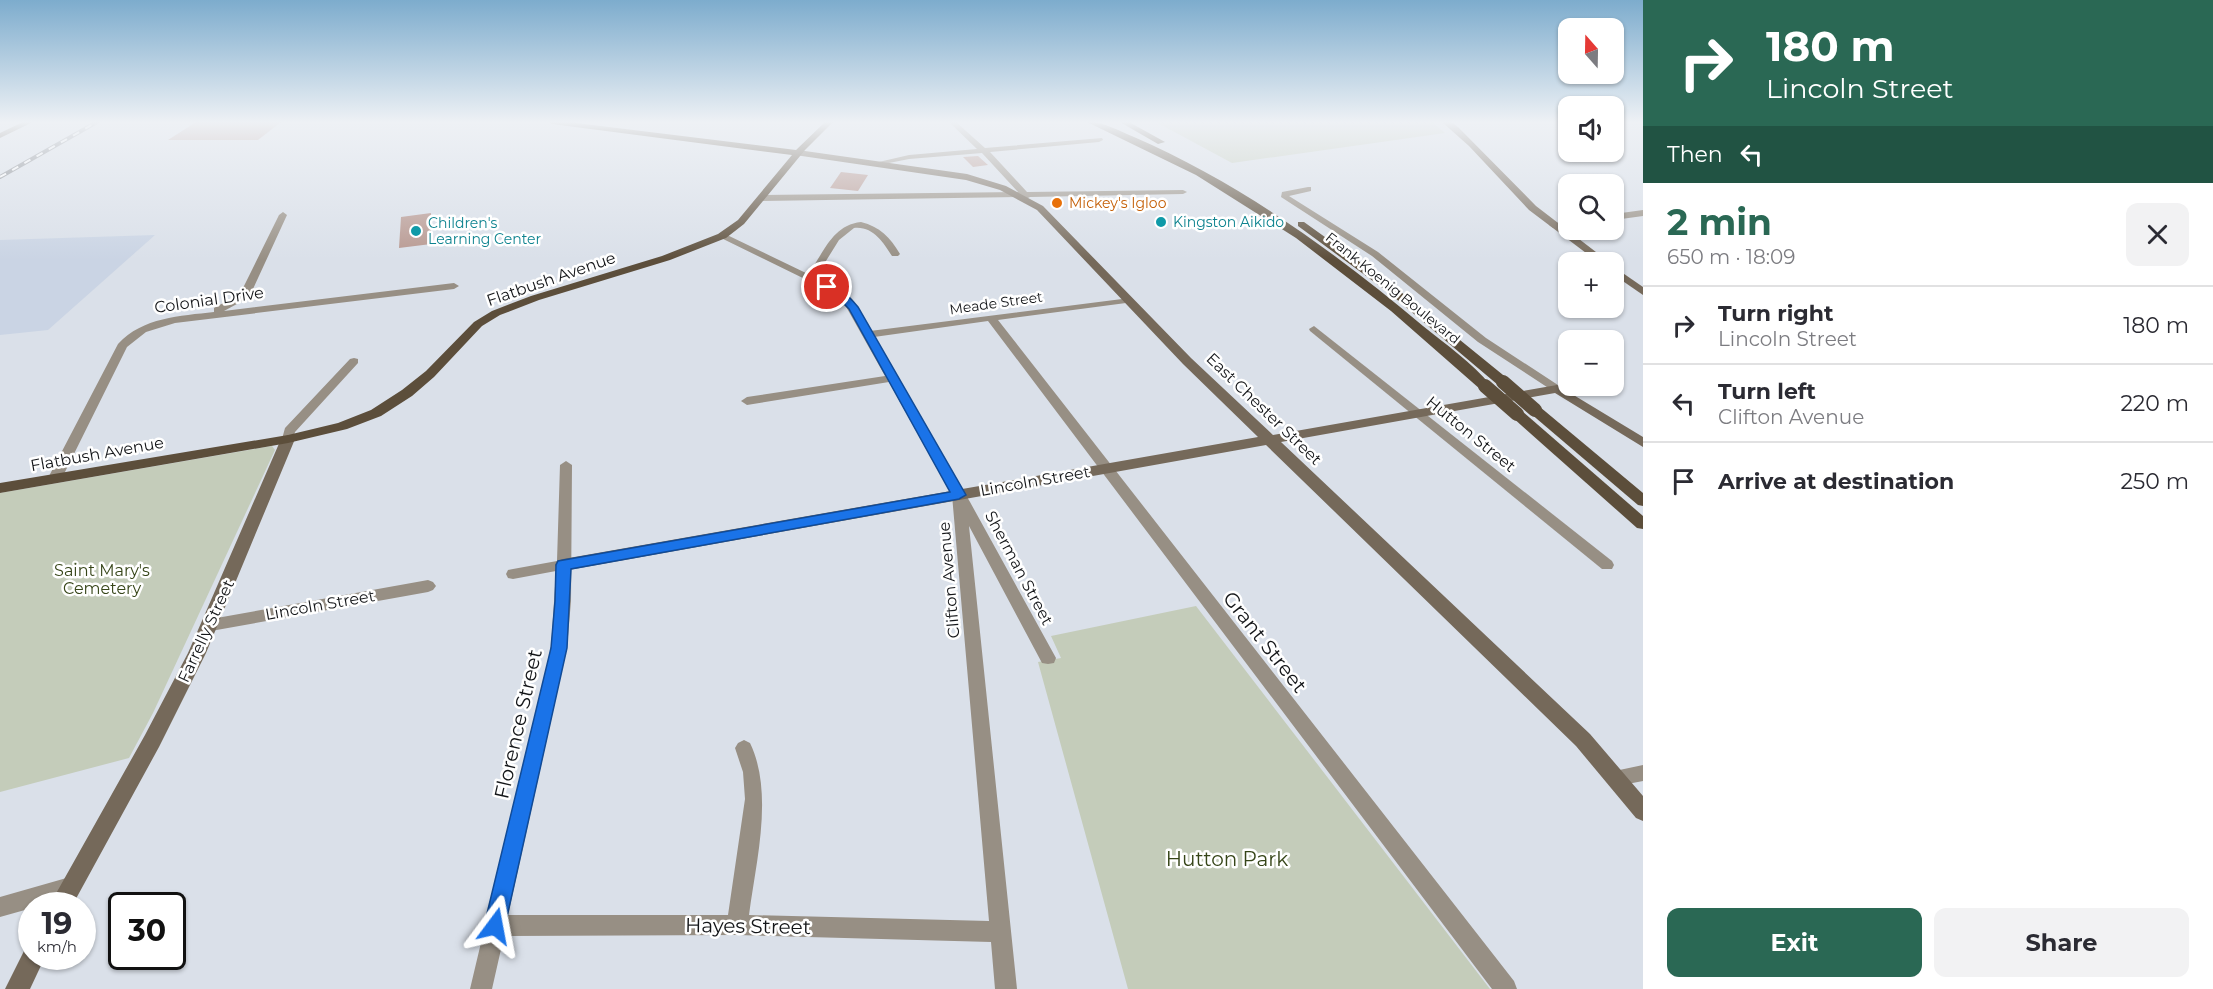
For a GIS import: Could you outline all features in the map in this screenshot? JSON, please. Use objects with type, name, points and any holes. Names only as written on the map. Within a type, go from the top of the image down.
[{"type":"main road","name":"Flatbush Avenue","points":[[0,488],[288,439],[342,426],[393,403],[420,383],[478,324],[496,313],[535,298],[666,258],[722,236],[741,222],[786,168]]},
{"type":"main road","name":"Frank Koenig Boulevard","points":[[1190,168],[1290,230],[1380,296],[1643,524]]},
{"type":"main road","name":"Frank Koenig Boulevard","points":[[1206,168],[1334,246],[1412,306],[1643,501]]},
{"type":"street","name":"East Chester Street","points":[[904,168],[967,177],[1023,196]]},
{"type":"street","name":"East Chester Street","points":[[999,168],[1023,196],[1051,218],[1126,300],[1575,733],[1643,810]]},
{"type":"street","points":[[1494,168],[1511,187],[1553,225],[1590,252]]},
{"type":"street","points":[[1308,189],[1289,191],[1285,197],[1375,254],[1482,340],[1643,443]]},
{"type":"street","points":[[761,198],[1183,192]]},
{"type":"street","points":[[1624,216],[1643,213]]},
{"type":"street","points":[[206,316],[242,297],[283,215]]},
{"type":"street","points":[[1628,215],[1643,225]]},
{"type":"street","points":[[1553,225],[1558,224]]},
{"type":"street","points":[[810,278],[823,262],[841,232],[851,227],[863,226],[880,231],[895,254]]},
{"type":"street","name":"Clifton Avenue","points":[[722,236],[810,278],[848,301],[869,334],[959,495],[1006,989]]},
{"type":"street","points":[[1624,278],[1643,292]]},
{"type":"street","name":"Colonial Drive","points":[[56,478],[122,346],[129,338],[149,326],[206,316],[454,286]]},
{"type":"street","name":"Meade Street","points":[[869,334],[1126,300]]},
{"type":"street","name":"Grant Street","points":[[992,319],[1506,989]]},
{"type":"street","name":"Hutton Street","points":[[1314,329],[1607,565]]},
{"type":"street","name":"Farrelly Street","points":[[67,892],[152,741],[211,625],[288,439],[289,431],[354,361]]},
{"type":"street","points":[[747,401],[893,378]]},
{"type":"street","name":"Lincoln Street","points":[[513,574],[1557,389]]},
{"type":"street","name":"Florence Street","points":[[481,989],[559,648],[563,601],[566,465]]},
{"type":"street","name":"Sherman Street","points":[[959,495],[1048,658]]},
{"type":"street","name":"Lincoln Street","points":[[211,625],[428,586]]},
{"type":"street","points":[[737,925],[754,799],[752,772],[744,748]]},
{"type":"street","points":[[1617,778],[1643,773]]},
{"type":"street","points":[[0,907],[70,887]]},
{"type":"street","name":"Hayes Street","points":[[495,926],[737,925],[1001,932]]},
{"type":"street","points":[[16,989],[26,970]]},
{"type":"shaded area","points":[[155,235],[48,330],[0,335],[0,240]]},
{"type":"green space","name":"Saint Mary's Cemetery","points":[[272,446],[275,450],[153,713],[129,758],[0,792],[0,493]]},
{"type":"green space","name":"Hutton Park","points":[[1196,606],[1490,989],[1128,989],[1038,662],[1061,658],[1051,636]]},
{"type":"building","points":[[841,172],[868,175],[858,191],[830,188]]},
{"type":"building","name":"Children's Learning Center","points":[[431,213],[431,244],[399,248],[401,217]]},
{"type":"railway","points":[[0,177],[16,168]]},
{"type":"place","name":"Mickey's Igloo","points":[[1057,203]]},
{"type":"place","name":"Kingston Aikido","points":[[1161,222]]},
{"type":"place","name":"Children's Learning Center","points":[[416,231]]},
{"type":"route","points":[[495,926],[559,648],[563,565],[959,495],[853,307],[838,293],[827,287]]}]
